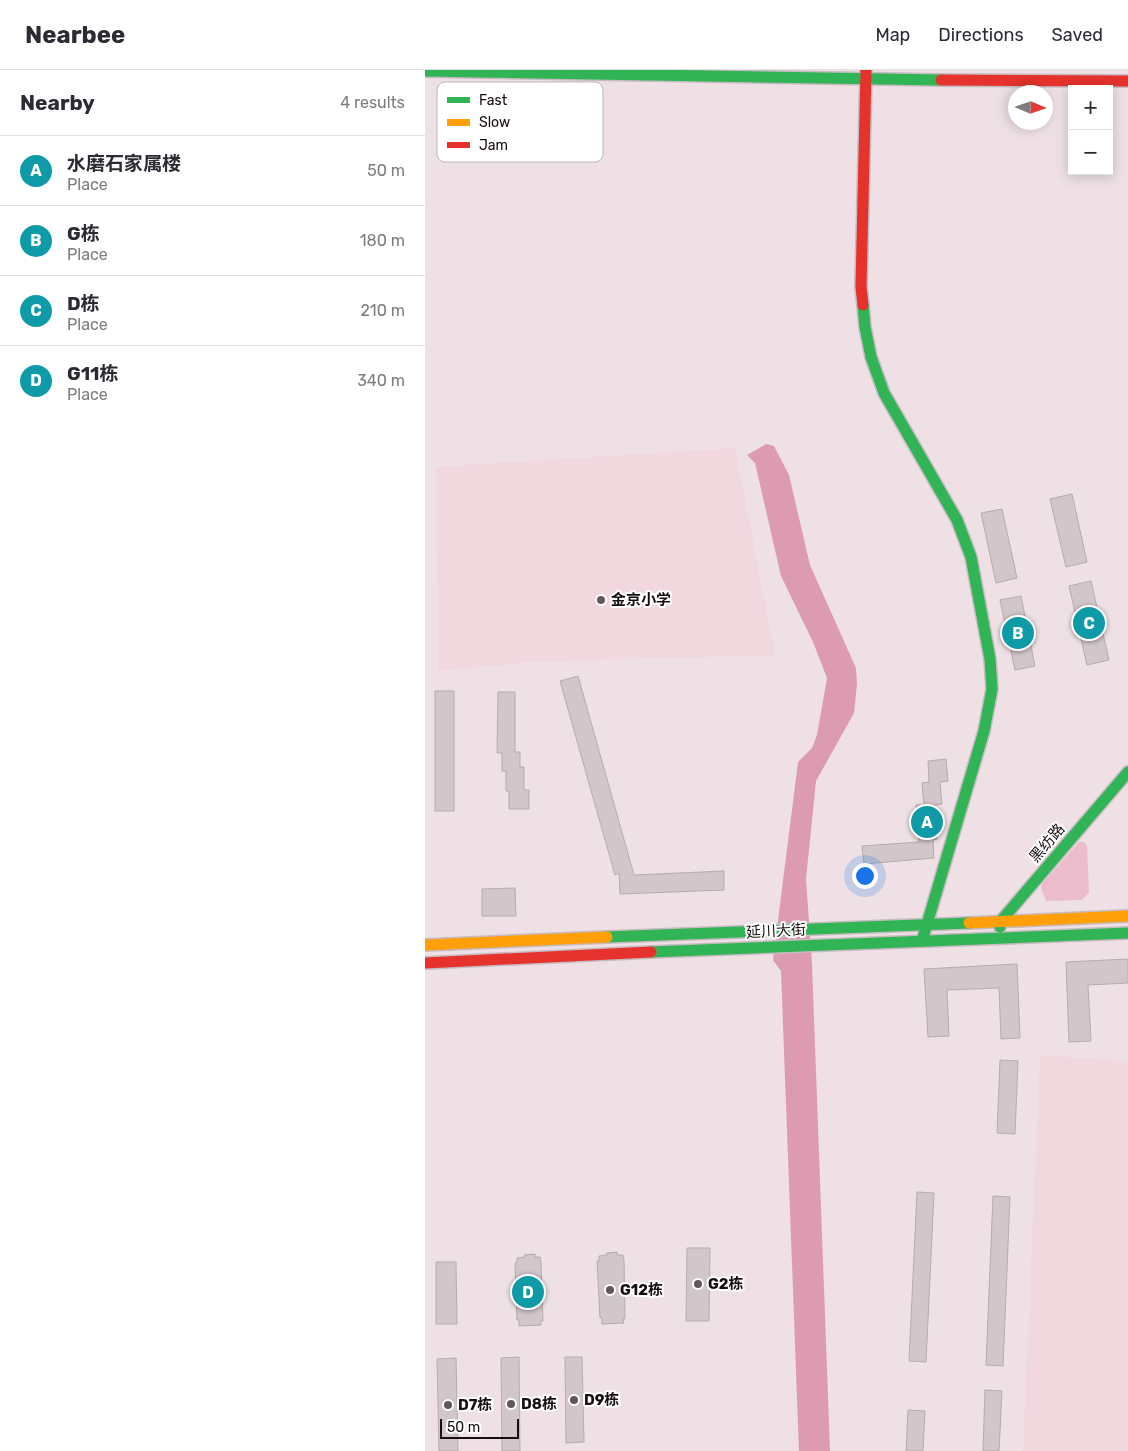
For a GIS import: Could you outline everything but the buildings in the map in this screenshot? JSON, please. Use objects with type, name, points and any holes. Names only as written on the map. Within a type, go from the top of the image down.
[{"type":"main road","points":[[425,71],[866,75],[1128,81]]},
{"type":"main road","points":[[866,75],[861,287],[865,327],[871,357],[884,392],[957,520],[971,557],[990,658],[993,689],[984,731],[922,941]]},
{"type":"main road","name":"黑纺路","points":[[1000,922],[1128,772]]},
{"type":"main road","name":"延川大街","points":[[425,945],[1128,916]]},
{"type":"main road","points":[[1000,922],[1000,938]]},
{"type":"main road","name":"延川大街","points":[[425,963],[826,944],[1128,933]]},
{"type":"shaded area","points":[[766,444],[774,446],[789,475],[810,565],[856,668],[857,684],[854,713],[816,781],[806,879],[812,964],[830,1451],[799,1451],[781,971],[773,960],[798,762],[812,748],[817,735],[827,678],[813,642],[781,576],[755,463],[747,455]]},
{"type":"shaded area","name":"金京小学","points":[[735,448],[775,655],[533,662],[438,671],[436,467]]},
{"type":"shaded area","points":[[1079,842],[1084,842],[1087,846],[1089,893],[1082,900],[1046,901],[1041,888],[1042,884]]},
{"type":"shaded area","points":[[1040,1055],[1128,1061],[1128,1451],[1023,1451]]},
{"type":"traffic: fast","points":[[425,71],[941,80]]},
{"type":"traffic: fast","points":[[863,305],[871,357],[884,393],[957,520],[971,557],[990,659],[992,689],[984,731],[922,941]]},
{"type":"traffic: fast","points":[[1000,927],[1000,922],[1128,772]]},
{"type":"traffic: fast","points":[[607,937],[969,923]]},
{"type":"traffic: fast","points":[[651,952],[1128,933]]},
{"type":"traffic: slow","points":[[969,923],[1128,916]]},
{"type":"traffic: slow","points":[[425,945],[607,937]]},
{"type":"traffic: jam","points":[[863,305],[861,287],[866,70]]},
{"type":"traffic: jam","points":[[941,80],[1128,81]]},
{"type":"traffic: jam","points":[[425,963],[651,952]]},
{"type":"place","name":"金京小学","points":[[601,600]]},
{"type":"place","name":"D栋","points":[[1089,623]]},
{"type":"place","name":"G栋","points":[[1018,633]]},
{"type":"place","name":"水磨石家属楼","points":[[927,822]]},
{"type":"place","name":"G2栋","points":[[698,1284]]},
{"type":"place","name":"G12栋","points":[[610,1290]]},
{"type":"place","name":"G11栋","points":[[528,1292]]},
{"type":"place","name":"D9栋","points":[[574,1400]]},
{"type":"place","name":"D8栋","points":[[511,1404]]},
{"type":"place","name":"D7栋","points":[[448,1405]]}]
